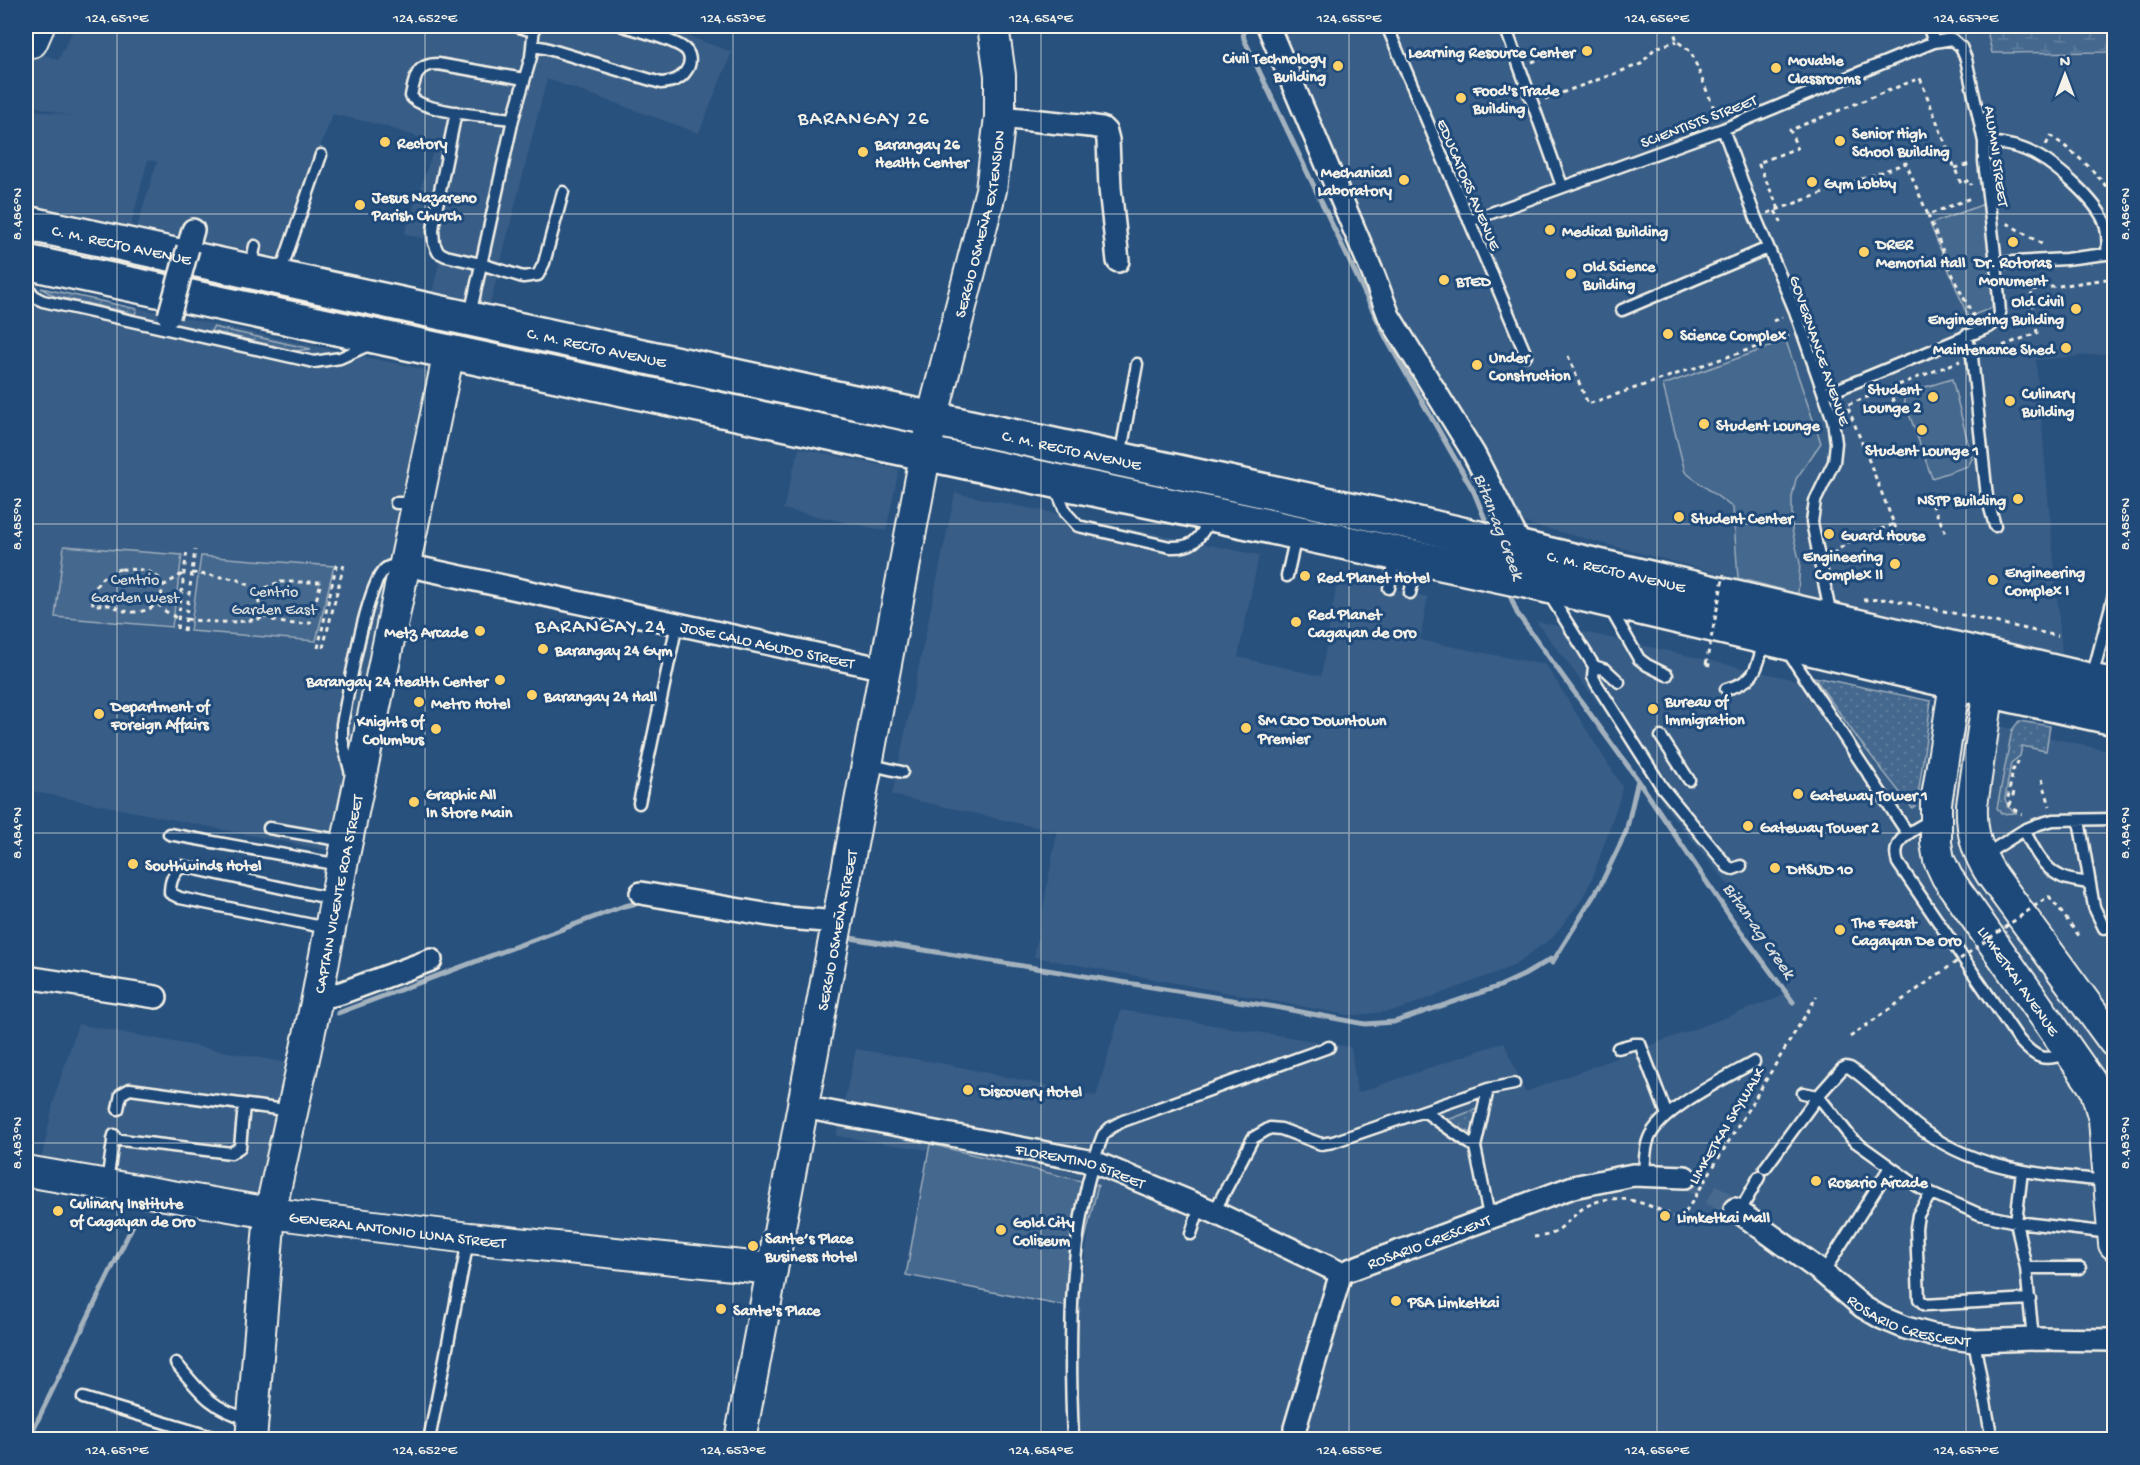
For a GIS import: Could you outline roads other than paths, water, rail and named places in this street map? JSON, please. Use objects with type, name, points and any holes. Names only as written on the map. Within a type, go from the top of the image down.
[{"type":"highway","name":"C. M. RECTO AVENUE","points":[[26,223],[261,266],[469,320],[1119,460],[1405,541],[1468,569],[2115,718]]},
{"type":"highway","name":"C. M. RECTO AVENUE","points":[[26,262],[1297,532],[1405,541],[1460,534],[2103,683]]},
{"type":"street","name":"SERGIO OSMEÑA EXTENSION","points":[[932,419],[991,190],[1000,117],[1000,75],[993,26]]},
{"type":"street","points":[[1268,26],[1389,316],[1474,454],[1518,547]]},
{"type":"street","points":[[1000,117],[1090,126],[1102,128],[1106,132],[1118,261]]},
{"type":"street","points":[[169,316],[193,230]]},
{"type":"street","name":"CAPTAIN VICENTE ROA STREET","points":[[252,1430],[270,1213],[406,565],[407,503],[449,352]]},
{"type":"street","name":"SERGIO OSMEÑA STREET","points":[[740,1440],[932,419]]},
{"type":"street","name":"JOSE CALO AGUDO STREET","points":[[406,565],[885,669]]},
{"type":"street","name":"LIMKETKAI AVENUE","points":[[1960,650],[1936,803],[1936,843],[1940,860],[1947,877],[2095,1088],[2104,1119],[2112,1181],[2115,1244]]},
{"type":"street","points":[[1993,658],[1971,820],[1980,857],[2115,1041]]},
{"type":"street","points":[[641,893],[787,918],[838,922]]},
{"type":"street","points":[[316,999],[341,993],[431,960]]},
{"type":"street","points":[[26,977],[156,997]]},
{"type":"street","name":"FLORENTINO STREET","points":[[802,1107],[1094,1162],[1207,1209],[1341,1272]]},
{"type":"street","name":"GENERAL ANTONIO LUNA STREET","points":[[26,1171],[270,1213],[469,1238],[772,1269]]},
{"type":"street","name":"ROSARIO CRESCENT","points":[[1341,1272],[1573,1187],[1617,1177],[1644,1175],[1685,1177]]},
{"type":"street","name":"ROSARIO CRESCENT","points":[[1737,1211],[1823,1273],[1863,1307],[1882,1318],[1932,1335],[1974,1341],[2115,1340]]},
{"type":"street","points":[[1295,1440],[1295,1428],[1341,1272]]},
{"type":"lane","points":[[469,320],[513,119],[533,46],[534,28],[516,26]]},
{"type":"lane","points":[[533,46],[661,83],[673,82],[684,75],[690,65],[690,57],[684,47],[623,26]]},
{"type":"lane","name":"EDUCATORS AVENUE","points":[[1387,26],[1526,355]]},
{"type":"lane","points":[[1505,26],[1562,186]]},
{"type":"lane","points":[[1928,26],[1934,42]]},
{"type":"lane","name":"ALUMNI STREET","points":[[1934,42],[1952,39],[1961,47],[1966,59],[1984,142],[2000,313],[1997,321],[1966,334]]},
{"type":"lane","name":"SCIENTISTS STREET","points":[[1469,221],[1722,129],[1934,42]]},
{"type":"lane","points":[[513,119],[422,105],[414,101],[411,96],[420,69],[429,64],[524,79]]},
{"type":"lane","points":[[456,112],[435,215],[434,243],[438,252],[523,277],[538,274],[544,263],[563,192]]},
{"type":"lane","name":"GOVERNANCE AVENUE","points":[[1722,129],[1802,331],[1833,420],[1836,443],[1834,462],[1815,501],[1812,522],[1831,620]]},
{"type":"lane","points":[[1984,142],[2004,143],[2039,156],[2084,195],[2103,219],[2110,254],[1996,263]]},
{"type":"lane","points":[[261,266],[321,155]]},
{"type":"lane","points":[[1622,310],[1768,248]]},
{"type":"lane","points":[[26,282],[36,299],[43,302],[314,362],[340,358],[383,338]]},
{"type":"lane","points":[[1824,395],[1966,334],[1971,357],[1987,497],[1995,526]]},
{"type":"lane","points":[[1119,460],[1137,364]]},
{"type":"lane","points":[[1287,576],[1297,532]]},
{"type":"lane","points":[[1389,588],[1405,541]]},
{"type":"lane","points":[[1405,541],[1410,593]]},
{"type":"lane","points":[[1535,583],[1594,666],[1606,670],[1619,682]]},
{"type":"lane","points":[[2103,683],[2115,595]]},
{"type":"lane","points":[[1606,600],[1639,659],[1647,666],[1667,675]]},
{"type":"lane","points":[[639,803],[677,624]]},
{"type":"lane","points":[[1726,689],[1739,686],[1756,672],[1773,640],[1908,834]]},
{"type":"lane","points":[[1594,666],[1593,677],[1596,683],[1662,786],[1728,867],[1733,869],[1741,866]]},
{"type":"lane","points":[[1660,737],[1689,780]]},
{"type":"lane","points":[[867,764],[902,772]]},
{"type":"lane","points":[[1936,817],[1908,834],[1896,845],[1894,853],[1898,863],[2019,1040],[2030,1052],[2040,1057],[2053,1058],[2070,1052]]},
{"type":"lane","points":[[1980,857],[2024,830],[2053,820],[2115,819]]},
{"type":"lane","points":[[2079,820],[2088,883],[2094,907],[2104,928],[2115,924]]},
{"type":"lane","points":[[269,828],[345,853]]},
{"type":"lane","points":[[2024,830],[2039,857],[2051,871],[2061,878],[2088,883]]},
{"type":"lane","points":[[169,834],[345,853]]},
{"type":"lane","points":[[330,929],[180,898],[170,893],[170,882],[175,872],[183,866],[336,900]]},
{"type":"lane","points":[[1618,1048],[1640,1044],[1667,1115]]},
{"type":"lane","points":[[1072,1440],[1074,1276],[1078,1232],[1094,1162],[1103,1135],[1123,1121],[1329,1047]]},
{"type":"lane","points":[[1644,1175],[1649,1137],[1667,1115],[1754,1062]]},
{"type":"lane","points":[[1737,1211],[1818,1096],[1846,1067],[1935,1139],[1988,1164],[2022,1171],[2112,1181]]},
{"type":"lane","points":[[1191,1234],[1253,1138],[1262,1131],[1270,1128],[1281,1129],[1321,1144],[1333,1142],[1488,1089],[1514,1084]]},
{"type":"lane","points":[[118,1109],[122,1094],[130,1089],[292,1111]]},
{"type":"lane","points":[[1488,1089],[1475,1147],[1489,1216]]},
{"type":"lane","points":[[1803,1093],[1818,1096],[1853,1140],[1920,1188],[1931,1193],[1979,1214],[2016,1222],[2114,1233]]},
{"type":"lane","points":[[106,1185],[113,1137],[231,1153],[240,1147],[244,1105]]},
{"type":"lane","points":[[1424,1111],[1475,1147]]},
{"type":"lane","points":[[1823,1273],[1890,1167]]},
{"type":"lane","points":[[2022,1171],[2016,1222],[2026,1269],[2033,1339]]},
{"type":"lane","points":[[1931,1193],[1918,1215],[1916,1228],[1919,1299],[1925,1305],[2030,1299]]},
{"type":"lane","points":[[429,1440],[469,1238]]},
{"type":"lane","points":[[2026,1269],[2080,1268]]},
{"type":"lane","points":[[1974,1341],[1992,1440]]},
{"type":"lane","points":[[176,1363],[202,1395],[252,1430]]},
{"type":"lane","points":[[83,1398],[222,1440]]},
{"type":"waterway","name":"Bitan-ag Creek","points":[[1242,26],[1244,39],[1387,340],[1474,492],[1489,529]]},
{"type":"waterway","name":"Bitan-ag Creek","points":[[1508,590],[1517,613],[1638,780],[1731,918],[1793,1002]]},
{"type":"waterway","points":[[844,937],[1275,1007],[1365,1024],[1394,1022],[1500,986],[1551,959],[1552,963],[1601,884],[1626,832],[1638,780]]},
{"type":"waterway","points":[[338,1013],[624,906],[644,902]]},
{"type":"waterway","points":[[28,1440],[134,1223]]},
{"type":"tunnel","points":[[1685,1177],[1735,1209]]},
{"type":"place","name":"Learning Resource Center","points":[[1587,51]]},
{"type":"place","name":"Civil Technology Building","points":[[1338,66]]},
{"type":"place","name":"Movable Classrooms","points":[[1776,68]]},
{"type":"place","name":"Food's Trade Building","points":[[1461,98]]},
{"type":"place","name":"Senior High School Building","points":[[1840,141]]},
{"type":"place","name":"Rectory","points":[[385,142]]},
{"type":"place","name":"Barangay 26 Health Center","points":[[863,152]]},
{"type":"place","name":"Mechanical Laboratory","points":[[1404,180]]},
{"type":"place","name":"Gym Lobby","points":[[1812,182]]},
{"type":"place","name":"Jesus Nazareno Parish Church","points":[[360,205]]},
{"type":"place","name":"Medical Building","points":[[1550,230]]},
{"type":"place","name":"Dr. Rotoras Monument","points":[[2013,242]]},
{"type":"place","name":"DRER Memorial Hall","points":[[1864,252]]},
{"type":"place","name":"Old Science Building","points":[[1571,274]]},
{"type":"place","name":"BTED","points":[[1444,280]]},
{"type":"place","name":"Old Civil Engineering Building","points":[[2076,309]]},
{"type":"place","name":"Science Complex","points":[[1668,334]]},
{"type":"place","name":"Maintenance Shed","points":[[2066,348]]},
{"type":"place","name":"Under Construction","points":[[1477,365]]},
{"type":"place","name":"Student Lounge 2","points":[[1933,397]]},
{"type":"place","name":"Culinary Building","points":[[2010,401]]},
{"type":"place","name":"Student Lounge","points":[[1704,424]]},
{"type":"place","name":"Student Lounge 1","points":[[1922,430]]},
{"type":"place","name":"NSTP Building","points":[[2018,499]]},
{"type":"place","name":"Student Center","points":[[1679,517]]},
{"type":"place","name":"Guard House","points":[[1829,534]]},
{"type":"place","name":"Engineering Complex II","points":[[1895,564]]},
{"type":"place","name":"Red Planet Hotel","points":[[1305,576]]},
{"type":"place","name":"Engineering Complex I","points":[[1993,580]]},
{"type":"place","name":"Red Planet Cagayan de Oro","points":[[1296,622]]},
{"type":"place","name":"Metz Arcade","points":[[480,631]]},
{"type":"place","name":"Barangay 24 Gym","points":[[543,649]]},
{"type":"place","name":"Barangay 24 Health Center","points":[[500,680]]},
{"type":"place","name":"Barangay 24 Hall","points":[[532,695]]},
{"type":"place","name":"Metro Hotel","points":[[419,702]]},
{"type":"place","name":"Bureau of Immigration","points":[[1653,709]]},
{"type":"place","name":"Department of Foreign Affairs","points":[[99,714]]},
{"type":"place","name":"SM CDO Downtown Premier","points":[[1246,728]]},
{"type":"place","name":"Knights of Columbus","points":[[436,729]]},
{"type":"place","name":"Gateway Tower 1","points":[[1798,794]]},
{"type":"place","name":"Graphic All In Store Main","points":[[414,802]]},
{"type":"place","name":"Gateway Tower 2","points":[[1748,826]]},
{"type":"place","name":"Southwinds Hotel","points":[[133,864]]},
{"type":"place","name":"DHSUD 10","points":[[1775,868]]},
{"type":"place","name":"The Feast Cagayan De Oro","points":[[1840,930]]},
{"type":"place","name":"Discovery Hotel","points":[[968,1090]]},
{"type":"place","name":"Rosario Arcade","points":[[1816,1181]]},
{"type":"place","name":"Culinary Institute of Cagayan de Oro","points":[[58,1211]]},
{"type":"place","name":"Limketkai Mall","points":[[1665,1216]]},
{"type":"place","name":"Gold City Coliseum","points":[[1001,1230]]},
{"type":"place","name":"Sante’s Place Business Hotel","points":[[753,1246]]},
{"type":"place","name":"PSA Limketkai","points":[[1396,1301]]},
{"type":"place","name":"Sante's Place","points":[[721,1309]]},
{"type":"district","name":"BARANGAY 26","points":[[864,117]]},
{"type":"district","name":"BARANGAY 24","points":[[601,625]]},
{"type":"park label","name":"Centrio Garden West","points":[[135,587]]},
{"type":"park label","name":"Centrio Garden East","points":[[274,599]]}]
